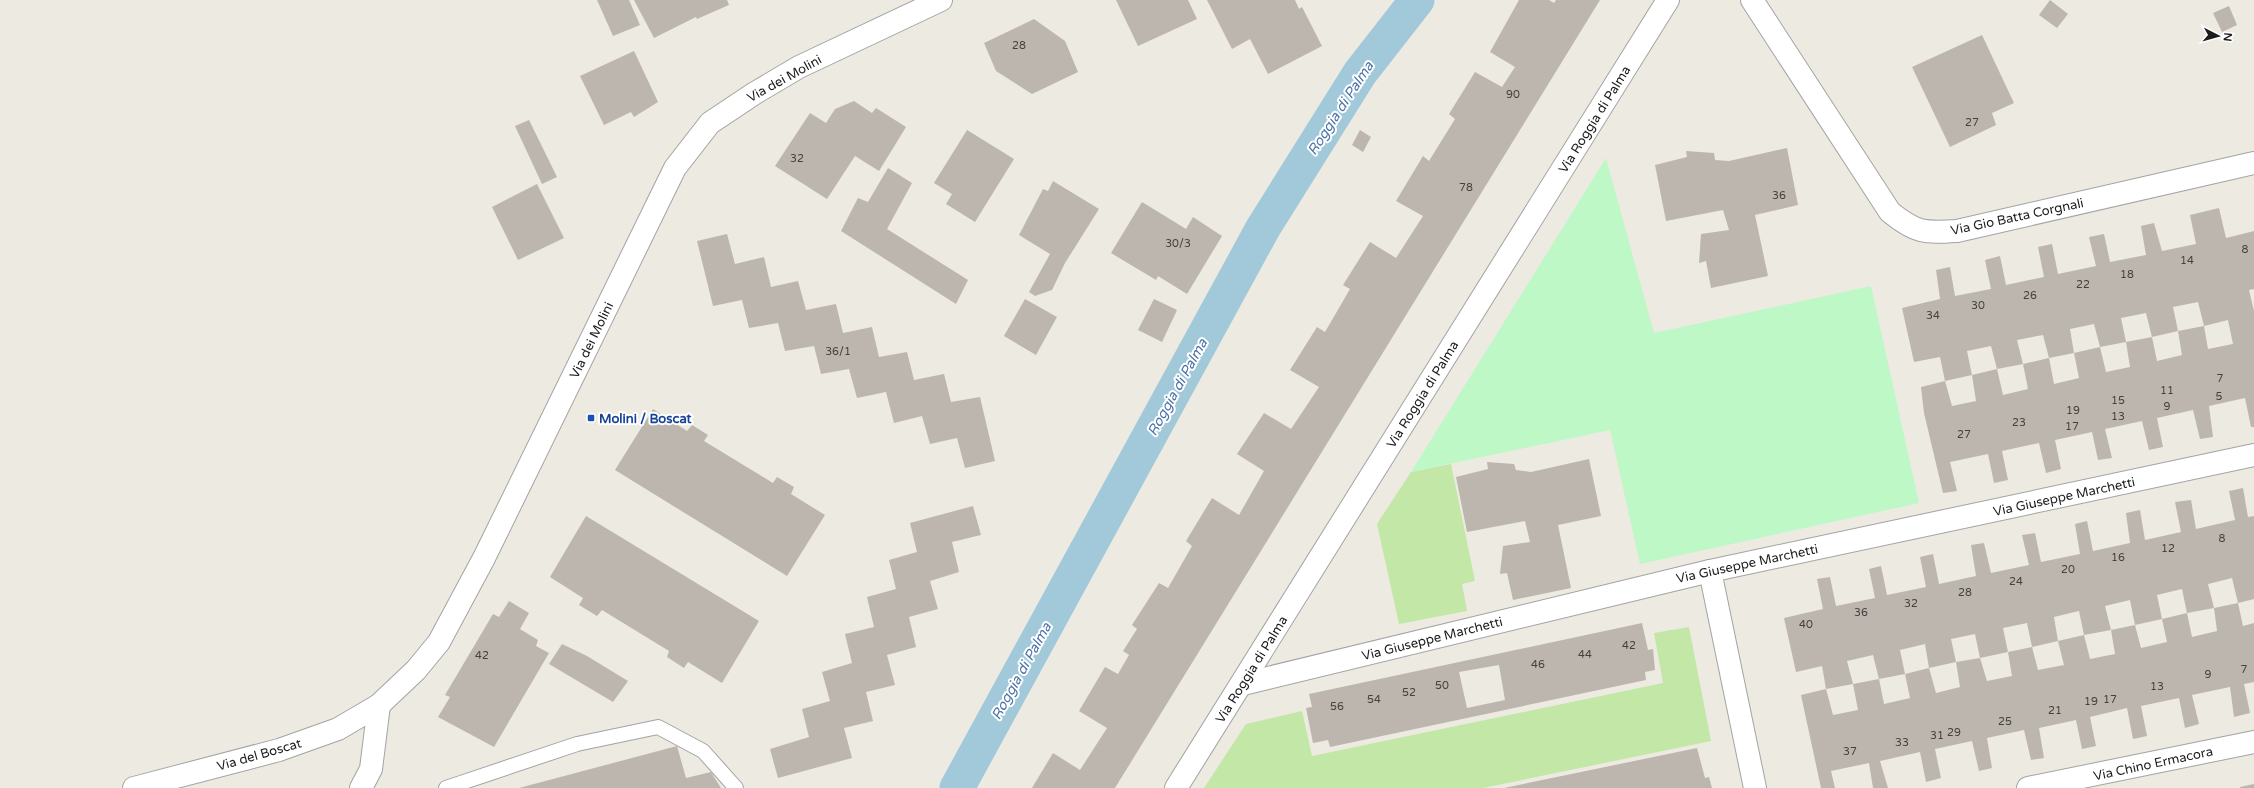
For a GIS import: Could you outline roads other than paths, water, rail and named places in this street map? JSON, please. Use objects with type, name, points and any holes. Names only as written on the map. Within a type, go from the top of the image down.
[{"type":"street","name":"Via dei Molini","points":[[379,705],[416,670],[439,642],[484,558],[675,168],[685,152],[710,123],[755,93],[799,67],[941,0]]},
{"type":"street","name":"Via Roggia di Palma","points":[[1176,788],[1243,684],[1668,0]]},
{"type":"street","name":"Via Gio Batta Corgnali","points":[[1752,0],[1890,212],[1904,224],[1919,231],[1957,231],[2254,163]]},
{"type":"street","name":"Via Giuseppe Marchetti","points":[[1243,684],[1710,571],[2254,456]]},
{"type":"street","points":[[1710,571],[1755,788]]},
{"type":"street","name":"Via del Boscat","points":[[134,788],[279,750],[338,729],[379,705]]},
{"type":"street","points":[[361,788],[371,769],[379,705]]},
{"type":"street","name":"Via Chino Ermacora","points":[[2028,788],[2254,742]]},
{"type":"lane","points":[[446,788],[577,744],[658,727],[703,752],[736,788]]},
{"type":"waterway","name":"Roggia di Palma","points":[[957,788],[1263,228],[1360,73],[1417,0]]},
{"type":"place","name":"Molini / Boscat","points":[[591,418]]}]
